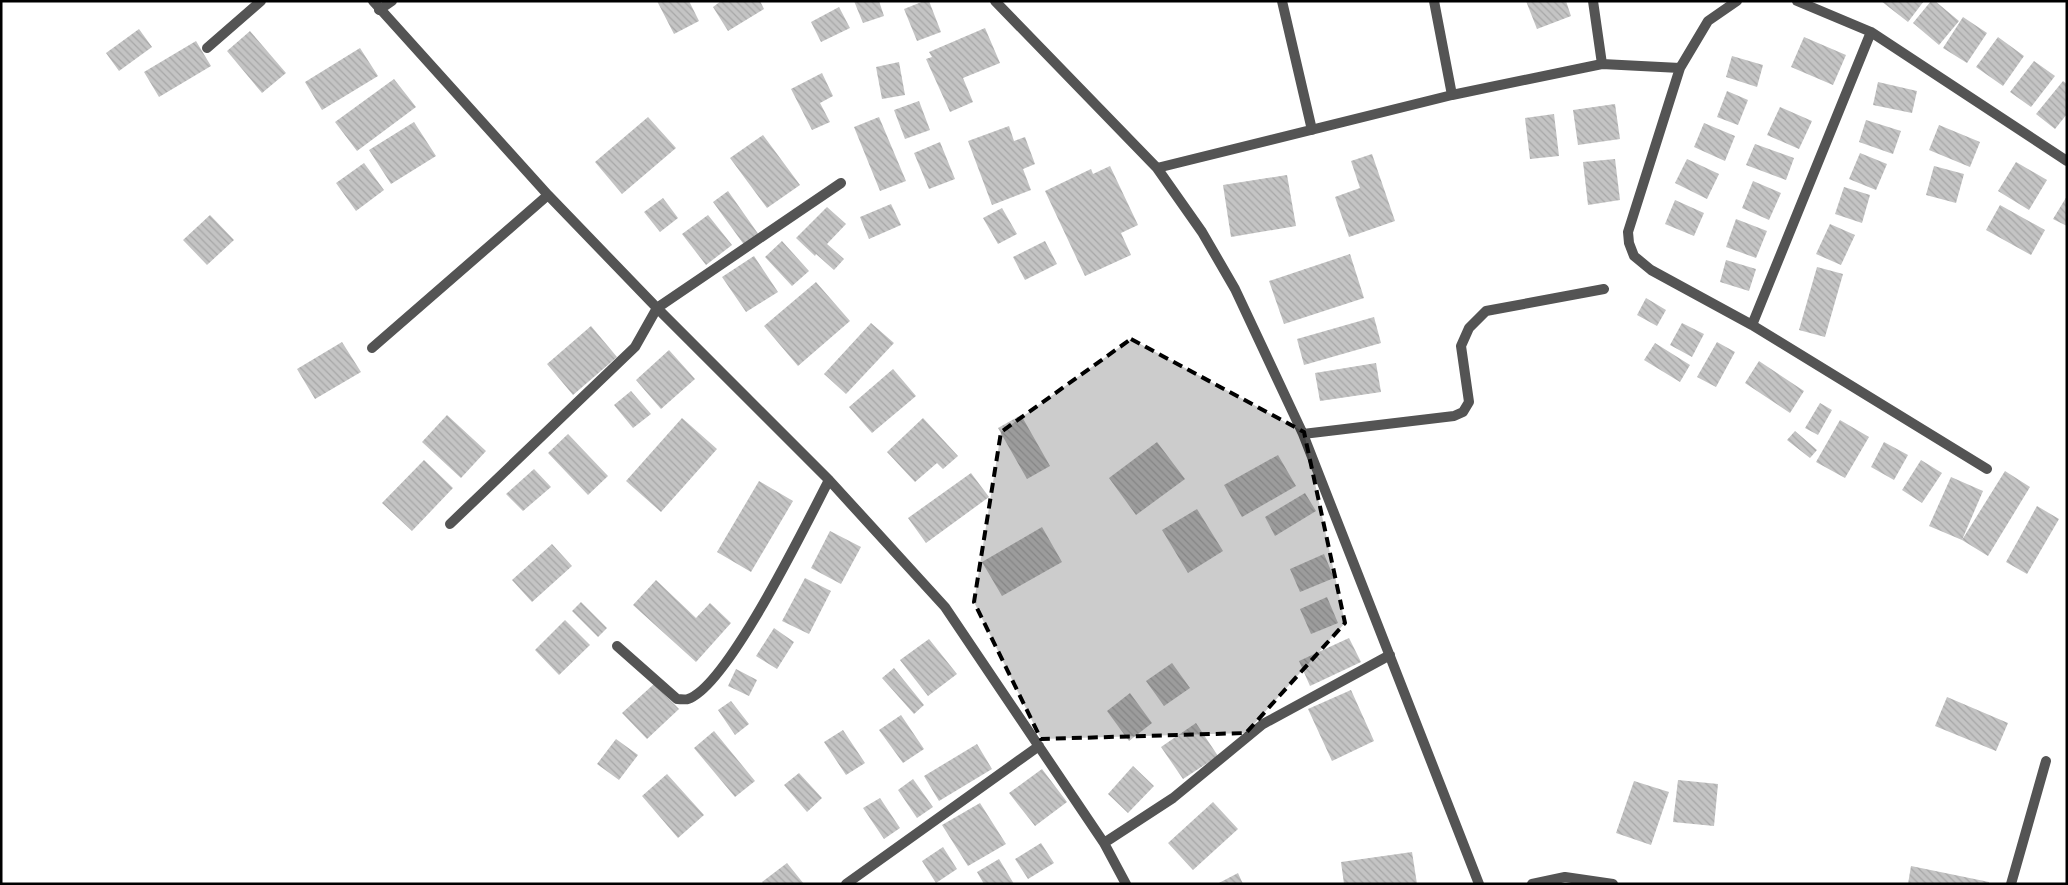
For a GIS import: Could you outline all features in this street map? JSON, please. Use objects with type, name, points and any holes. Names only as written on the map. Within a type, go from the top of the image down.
[{"type":"street","points":[[207,48],[261,1]]},
{"type":"street","points":[[392,1],[376,5],[548,195],[657,308],[829,480],[945,607],[1104,843],[1126,884]]},
{"type":"street","points":[[995,1],[1157,168],[1202,232],[1235,289],[1303,434],[1479,884]]},
{"type":"street","points":[[1282,1],[1312,130]]},
{"type":"street","points":[[1434,1],[1452,95]]},
{"type":"street","points":[[1593,1],[1602,64]]},
{"type":"street","points":[[1737,1],[1708,21],[1680,68],[1628,232],[1628,243],[1634,256],[1651,270],[1752,325],[1987,469]]},
{"type":"street","points":[[1798,1],[1871,32],[2067,161]]},
{"type":"street","points":[[1752,325],[1871,32]]},
{"type":"street","points":[[1157,168],[1452,95],[1602,64],[1680,68]]},
{"type":"street","points":[[450,524],[635,347],[657,308],[841,183]]},
{"type":"street","points":[[372,348],[548,195]]},
{"type":"street","points":[[1303,434],[1454,416],[1463,412],[1469,402],[1461,346],[1469,328],[1486,311],[1604,289]]},
{"type":"street","points":[[617,646],[677,699],[688,699],[708,684],[724,666],[768,596],[829,480]]},
{"type":"street","points":[[1104,843],[1173,798],[1263,724],[1390,655]]},
{"type":"street","points":[[846,884],[1039,746]]},
{"type":"street","points":[[2011,884],[2046,762]]},
{"type":"street","points":[[1532,884],[1565,877],[1613,884]]},
{"type":"highlighted area","points":[[1131,339],[1304,432],[1345,623],[1246,733],[1041,739],[974,602],[1001,432]]},
{"type":"building","points":[[657,1],[689,1],[699,21],[674,34]]},
{"type":"building","points":[[721,1],[760,1],[764,9],[728,31],[713,7]]},
{"type":"building","points":[[854,1],[879,1],[884,16],[863,23]]},
{"type":"building","points":[[924,1],[929,1],[941,32],[917,41],[904,9]]},
{"type":"building","points":[[1526,1],[1566,1],[1571,16],[1537,29]]},
{"type":"building","points":[[1881,1],[1924,1],[1908,22]]},
{"type":"building","points":[[1931,1],[1935,1],[1959,21],[1939,45],[1913,23]]},
{"type":"building","points":[[839,7],[850,28],[821,42],[811,22]]},
{"type":"building","points":[[1963,17],[1987,33],[1967,63],[1943,48]]},
{"type":"building","points":[[985,28],[1000,63],[963,78],[973,102],[950,112],[926,59],[932,57],[929,52]]},
{"type":"building","points":[[139,29],[152,47],[119,71],[106,53]]},
{"type":"building","points":[[250,31],[286,73],[262,93],[227,51]]},
{"type":"building","points":[[1804,37],[1846,55],[1833,85],[1791,67]]},
{"type":"building","points":[[1998,37],[2024,56],[2003,86],[1976,67]]},
{"type":"building","points":[[196,41],[211,66],[159,97],[144,72]]},
{"type":"building","points":[[360,48],[378,76],[322,110],[305,82]]},
{"type":"building","points":[[1732,56],[1763,65],[1757,87],[1726,77]]},
{"type":"building","points":[[2034,61],[2055,76],[2031,107],[2010,92]]},
{"type":"building","points":[[899,62],[905,95],[882,99],[876,67]]},
{"type":"building","points":[[822,73],[833,96],[820,103],[830,122],[812,130],[791,89]]},
{"type":"building","points":[[394,79],[416,107],[357,151],[335,122]]},
{"type":"building","points":[[2063,81],[2067,84],[2067,114],[2055,129],[2036,114]]},
{"type":"building","points":[[1878,82],[1917,91],[1912,113],[1873,105]]},
{"type":"building","points":[[1727,91],[1748,100],[1738,125],[1717,117]]},
{"type":"building","points":[[919,101],[930,130],[905,139],[894,110]]},
{"type":"building","points":[[1615,104],[1620,139],[1578,145],[1573,110]]},
{"type":"building","points":[[1780,107],[1812,121],[1799,149],[1767,135]]},
{"type":"building","points":[[1554,114],[1559,156],[1530,159],[1525,118]]},
{"type":"building","points":[[648,117],[676,148],[622,194],[595,162]]},
{"type":"building","points":[[879,117],[906,181],[880,191],[854,127]]},
{"type":"building","points":[[1866,120],[1901,131],[1893,154],[1859,142]]},
{"type":"building","points":[[414,122],[436,156],[391,184],[369,150]]},
{"type":"building","points":[[1704,123],[1735,136],[1725,161],[1694,147]]},
{"type":"building","points":[[1939,125],[1980,142],[1970,167],[1929,150]]},
{"type":"building","points":[[1009,126],[1014,141],[1025,137],[1035,164],[1023,169],[1031,190],[992,205],[968,141]]},
{"type":"building","points":[[763,135],[800,185],[767,208],[730,158]]},
{"type":"building","points":[[940,142],[955,179],[929,189],[914,153]]},
{"type":"building","points":[[1755,144],[1794,158],[1786,180],[1746,165]]},
{"type":"building","points":[[1860,153],[1887,164],[1876,190],[1849,179]]},
{"type":"building","points":[[1372,154],[1395,221],[1349,237],[1335,197],[1360,188],[1351,161]]},
{"type":"building","points":[[1615,159],[1620,200],[1588,205],[1583,162]]},
{"type":"building","points":[[1687,159],[1719,174],[1707,199],[1675,183]]},
{"type":"building","points":[[2016,162],[2047,180],[2029,210],[1998,191]]},
{"type":"building","points":[[364,163],[384,190],[356,211],[336,183]]},
{"type":"building","points":[[1110,166],[1138,225],[1121,233],[1131,255],[1085,276],[1045,191],[1091,169],[1093,174]]},
{"type":"building","points":[[1934,166],[1964,174],[1956,203],[1926,195]]},
{"type":"building","points":[[1287,175],[1296,226],[1231,237],[1223,185]]},
{"type":"building","points":[[1753,181],[1781,193],[1769,220],[1742,208]]},
{"type":"building","points":[[1844,187],[1870,195],[1862,223],[1835,214]]},
{"type":"building","points":[[728,191],[759,235],[745,246],[713,202]]},
{"type":"building","points":[[2067,196],[2067,226],[2053,219]]},
{"type":"building","points":[[663,198],[678,218],[660,232],[644,212]]},
{"type":"building","points":[[1675,200],[1704,213],[1694,236],[1665,224]]},
{"type":"building","points":[[891,204],[901,225],[869,239],[860,217]]},
{"type":"building","points":[[2000,205],[2045,230],[2031,255],[1986,230]]},
{"type":"building","points":[[827,207],[846,224],[827,244],[844,259],[834,270],[816,254],[815,256],[796,238]]},
{"type":"building","points":[[1002,208],[1017,234],[998,244],[983,218]]},
{"type":"building","points":[[210,215],[234,240],[207,265],[183,240]]},
{"type":"building","points":[[708,215],[732,245],[706,265],[682,234]]},
{"type":"building","points":[[1736,219],[1767,231],[1756,258],[1726,247]]},
{"type":"building","points":[[1830,224],[1855,235],[1841,265],[1816,254]]},
{"type":"building","points":[[782,241],[809,271],[792,286],[765,257]]},
{"type":"building","points":[[1045,241],[1057,264],[1025,280],[1013,257]]},
{"type":"building","points":[[1350,254],[1364,298],[1284,324],[1269,281]]},
{"type":"building","points":[[754,256],[778,292],[746,312],[722,277]]},
{"type":"building","points":[[1726,260],[1756,269],[1749,291],[1720,282]]},
{"type":"building","points":[[1817,267],[1843,274],[1825,337],[1799,330]]},
{"type":"building","points":[[816,282],[850,321],[798,366],[764,326]]},
{"type":"building","points":[[1646,298],[1666,310],[1657,326],[1637,315]]},
{"type":"building","points":[[1374,317],[1381,343],[1304,365],[1297,339]]},
{"type":"building","points":[[871,323],[894,343],[846,394],[824,374]]},
{"type":"building","points":[[1682,323],[1704,334],[1692,357],[1670,345]]},
{"type":"building","points":[[591,326],[617,357],[573,395],[547,364]]},
{"type":"building","points":[[342,342],[361,372],[315,399],[297,369]]},
{"type":"building","points":[[1717,342],[1735,352],[1716,387],[1697,377]]},
{"type":"building","points":[[1655,343],[1690,365],[1680,382],[1644,360]]},
{"type":"building","points":[[669,350],[695,379],[661,409],[636,380]]},
{"type":"building","points":[[1759,361],[1804,391],[1790,413],[1745,383]]},
{"type":"building","points":[[1376,363],[1381,392],[1320,401],[1315,373]]},
{"type":"building","points":[[893,369],[916,396],[872,433],[849,407]]},
{"type":"building","points":[[631,391],[651,414],[633,428],[614,405]]},
{"type":"building","points":[[1820,403],[1832,410],[1818,435],[1805,428]]},
{"type":"building","points":[[447,415],[486,451],[461,478],[422,442]]},
{"type":"building","points":[[1021,415],[1050,466],[1027,479],[998,428]]},
{"type":"building","points":[[682,418],[717,449],[661,512],[626,481]]},
{"type":"building","points":[[923,418],[958,456],[943,469],[937,463],[915,482],[887,452]]},
{"type":"building","points":[[1840,420],[1869,437],[1845,478],[1816,462]]},
{"type":"building","points":[[1795,431],[1817,450],[1810,458],[1787,440]]},
{"type":"building","points":[[568,434],[608,476],[588,495],[548,453]]},
{"type":"building","points":[[1157,442],[1185,479],[1136,515],[1109,478]]},
{"type":"building","points":[[1884,442],[1908,455],[1894,480],[1871,467]]},
{"type":"building","points":[[1278,455],[1296,486],[1242,517],[1224,485]]},
{"type":"building","points":[[424,460],[453,488],[412,531],[382,503]]},
{"type":"building","points":[[1921,460],[1942,473],[1922,503],[1902,490]]},
{"type":"building","points":[[534,469],[551,487],[523,511],[506,494]]},
{"type":"building","points":[[2005,471],[2030,487],[1988,556],[1962,540]]},
{"type":"building","points":[[971,473],[989,497],[926,543],[908,518]]},
{"type":"building","points":[[1951,477],[1983,491],[1962,540],[1929,526]]},
{"type":"building","points":[[759,481],[793,501],[751,572],[717,552]]},
{"type":"building","points":[[1305,493],[1316,511],[1275,536],[1265,517]]},
{"type":"building","points":[[2037,506],[2059,519],[2027,574],[2006,562]]},
{"type":"building","points":[[1197,509],[1223,551],[1188,573],[1162,530]]},
{"type":"building","points":[[1042,527],[1062,562],[1002,596],[982,562]]},
{"type":"building","points":[[830,531],[861,547],[841,584],[811,568]]},
{"type":"building","points":[[552,544],[572,566],[532,602],[512,580]]},
{"type":"building","points":[[1324,554],[1334,578],[1300,592],[1290,569]]},
{"type":"building","points":[[805,578],[831,591],[809,634],[782,621]]},
{"type":"building","points":[[656,580],[696,618],[710,603],[731,623],[696,662],[633,605]]},
{"type":"building","points":[[1327,597],[1338,623],[1311,634],[1300,609]]},
{"type":"building","points":[[581,602],[607,628],[598,637],[572,611]]},
{"type":"building","points":[[565,620],[590,645],[559,675],[535,650]]},
{"type":"building","points":[[774,628],[794,642],[777,669],[756,656]]},
{"type":"building","points":[[1349,638],[1361,662],[1310,686],[1299,661]]},
{"type":"building","points":[[929,639],[957,674],[928,696],[900,660]]},
{"type":"building","points":[[1172,663],[1190,688],[1164,706],[1146,681]]},
{"type":"building","points":[[894,668],[924,705],[914,714],[882,678]]},
{"type":"building","points":[[736,669],[757,680],[749,696],[728,686]]},
{"type":"building","points":[[654,684],[679,709],[647,739],[622,713]]},
{"type":"building","points":[[1351,690],[1374,741],[1332,761],[1308,709]]},
{"type":"building","points":[[1130,693],[1152,723],[1129,741],[1107,711]]},
{"type":"building","points":[[1947,697],[2008,723],[1996,751],[1935,726]]},
{"type":"building","points":[[731,701],[749,724],[735,735],[718,710]]},
{"type":"building","points":[[901,715],[924,749],[903,763],[879,730]]},
{"type":"building","points":[[1196,723],[1218,756],[1183,779],[1161,747]]},
{"type":"building","points":[[843,730],[865,763],[846,775],[824,742]]},
{"type":"building","points":[[714,731],[755,781],[735,797],[694,748]]},
{"type":"building","points":[[616,739],[638,755],[619,780],[597,764]]},
{"type":"building","points":[[977,744],[992,769],[939,801],[924,776]]},
{"type":"building","points":[[1133,766],[1154,786],[1128,813],[1108,794]]},
{"type":"building","points":[[1042,769],[1067,802],[1035,826],[1009,793]]},
{"type":"building","points":[[799,773],[822,798],[807,812],[784,785]]},
{"type":"building","points":[[667,774],[704,815],[678,838],[642,796]]},
{"type":"building","points":[[913,779],[933,807],[917,818],[898,790]]},
{"type":"building","points":[[1678,780],[1718,784],[1714,826],[1673,822]]},
{"type":"building","points":[[1634,781],[1669,792],[1651,845],[1616,833]]},
{"type":"building","points":[[880,798],[900,828],[884,839],[863,808]]},
{"type":"building","points":[[1213,802],[1238,829],[1193,870],[1168,843]]},
{"type":"building","points":[[980,803],[1006,844],[968,866],[942,825]]},
{"type":"building","points":[[1041,843],[1054,863],[1028,879],[1015,859]]},
{"type":"building","points":[[943,847],[957,869],[936,883],[922,861]]},
{"type":"building","points":[[1412,852],[1417,884],[1344,884],[1341,862]]},
{"type":"building","points":[[999,859],[1014,884],[984,884],[977,872]]},
{"type":"building","points":[[787,863],[804,884],[764,884],[762,882]]},
{"type":"building","points":[[1911,866],[1989,882],[1989,884],[1908,884]]},
{"type":"building","points":[[1238,873],[1243,884],[1217,884]]}]
